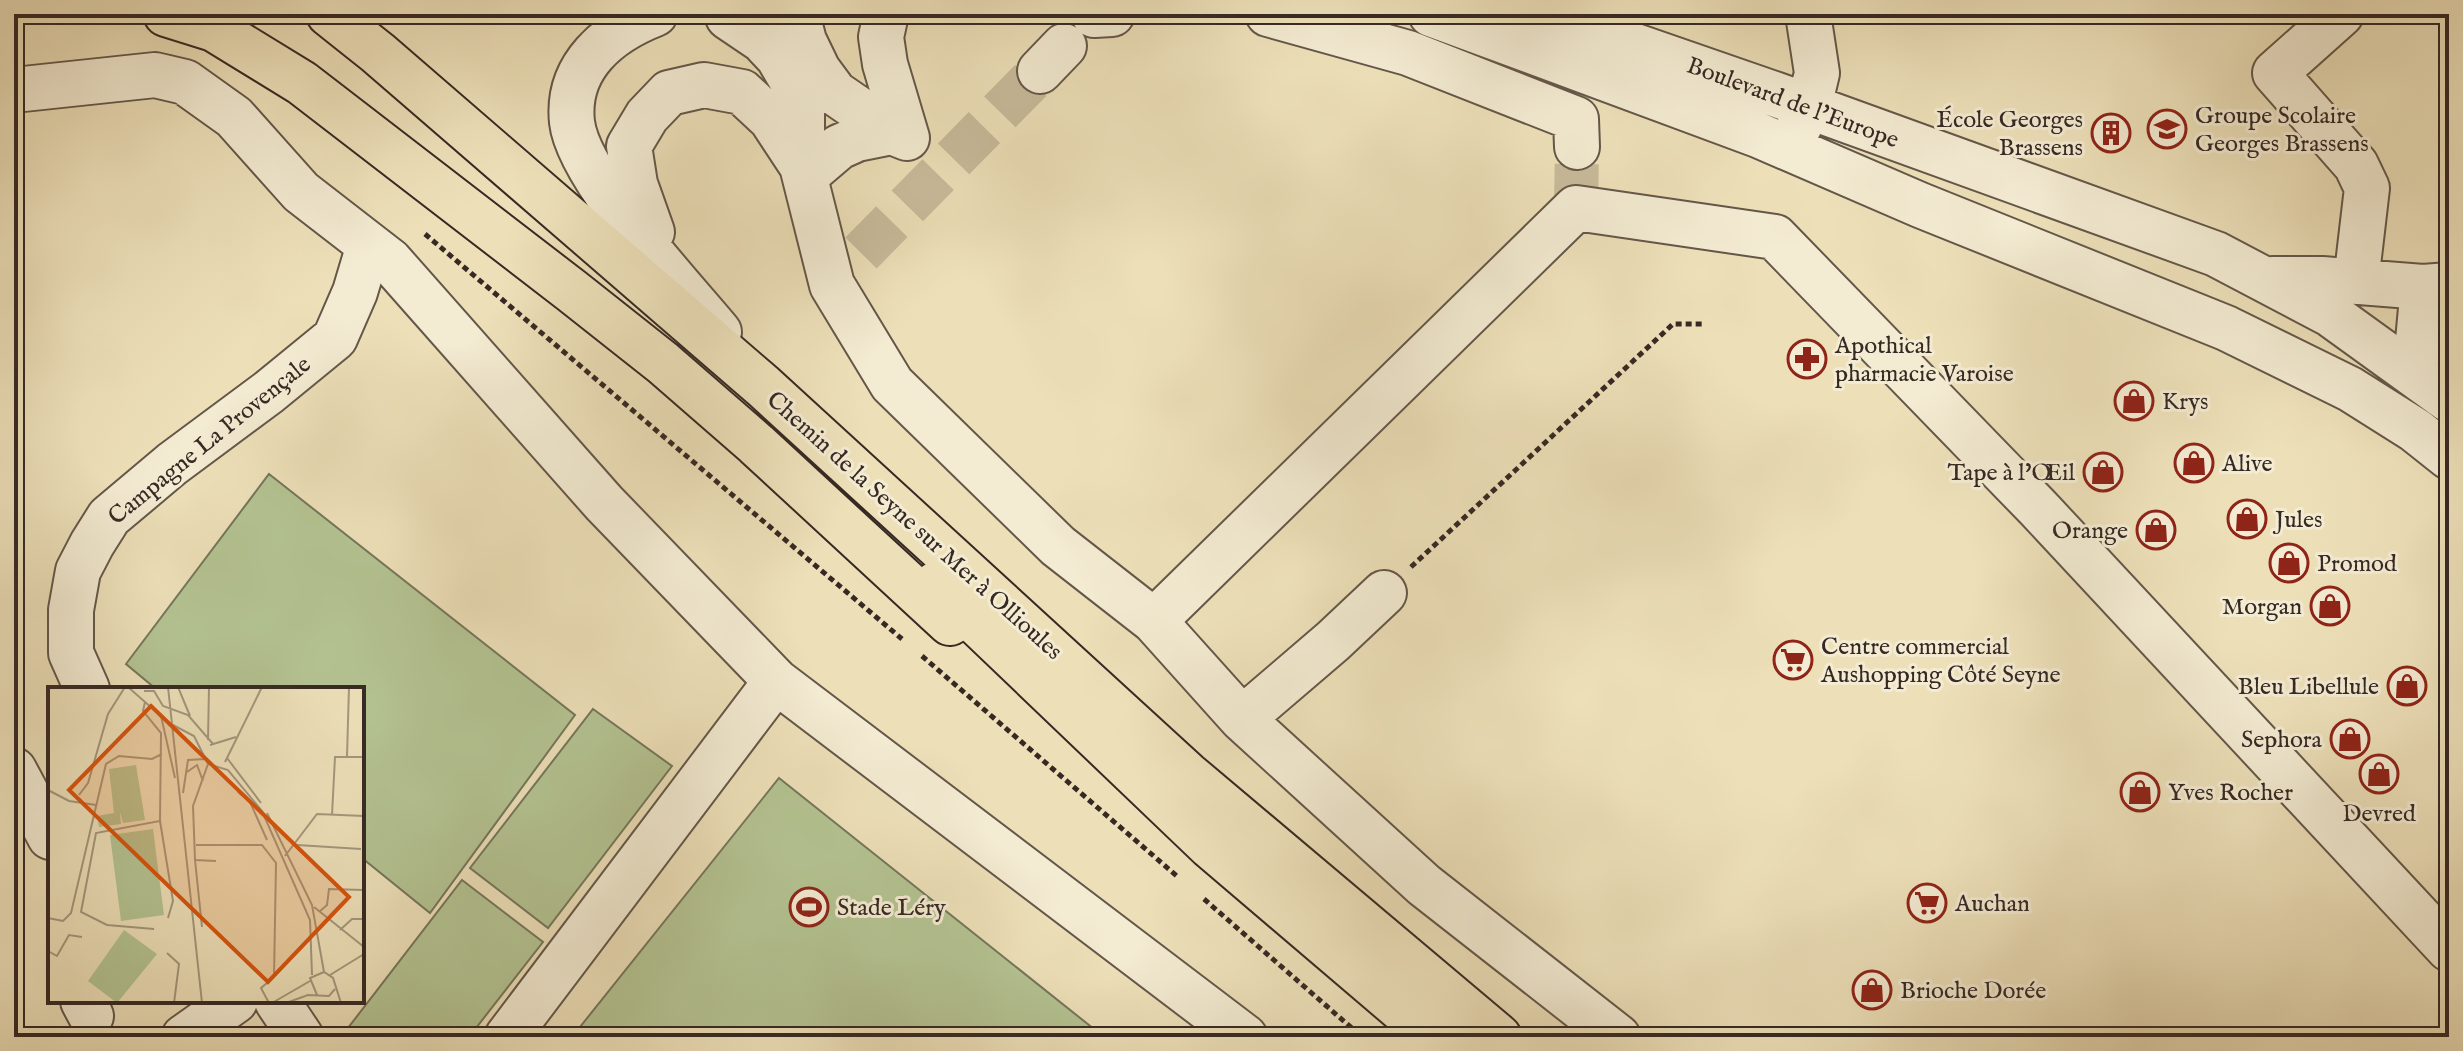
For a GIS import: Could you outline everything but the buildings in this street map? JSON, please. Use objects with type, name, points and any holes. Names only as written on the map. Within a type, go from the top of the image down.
[{"type":"main road","points":[[166,14],[214,29],[302,83],[663,363],[744,433],[932,608],[1146,797],[1210,846]]},
{"type":"main road","name":"Chemin de la Seyne sur Mer à Ollioules","points":[[295,14],[372,61],[763,386],[1187,774],[1499,1037]]},
{"type":"main road","name":"Chemin de la Seyne sur Mer à Ollioules","points":[[329,14],[372,61],[808,463],[1210,846],[1434,1037]]},
{"type":"street","points":[[655,14],[605,40],[587,62],[574,91],[572,121],[579,148],[601,184],[665,268],[763,386]]},
{"type":"street","points":[[797,14],[808,51],[835,93],[900,135]]},
{"type":"street","points":[[886,14],[881,37],[900,135]]},
{"type":"street","points":[[1268,14],[1408,53],[1576,119],[1577,147]]},
{"type":"street","name":"Boulevard de l'Europe","points":[[1431,14],[1758,135],[1920,205],[2240,335],[2350,389],[2415,430],[2449,457]]},
{"type":"street","name":"Boulevard de l'Europe","points":[[1543,14],[1626,29],[1809,107],[2216,254],[2330,314],[2449,400]]},
{"type":"street","points":[[1788,149],[1809,107],[1817,73],[1808,14]]},
{"type":"street","points":[[2341,14],[2275,73],[2356,165],[2367,188],[2356,282]]},
{"type":"street","points":[[724,15],[762,40],[778,57],[792,81],[802,106],[804,171],[832,285],[892,384],[1058,546],[1154,621],[1242,719],[1424,885],[1618,1037]]},
{"type":"street","points":[[14,90],[155,75],[185,82],[234,117],[301,192],[390,261],[604,503],[776,681],[1245,1037]]},
{"type":"street","points":[[665,268],[635,184],[629,146],[647,116],[669,93],[704,85],[742,92],[771,119],[804,171]]},
{"type":"street","points":[[804,171],[839,147],[857,139],[900,135]]},
{"type":"street","name":"Boulevard de l'Europe","points":[[1858,177],[1907,171],[2229,285],[2267,279]]},
{"type":"street","points":[[1154,621],[1576,208],[1775,237],[2039,509],[2449,949]]},
{"type":"street","name":"Campagne La Provençale","points":[[86,687],[71,653],[71,610],[78,571],[109,517],[335,338],[355,292],[369,245]]},
{"type":"street","points":[[832,285],[861,253]]},
{"type":"street","points":[[2267,279],[2436,286],[2415,373]]},
{"type":"street","points":[[1242,719],[1384,593]]},
{"type":"street","points":[[507,1037],[776,681]]},
{"type":"street","points":[[14,770],[48,833]]},
{"type":"street","points":[[184,1037],[232,1003]]},
{"type":"street","points":[[278,1003],[301,1037]]},
{"type":"path","points":[[420,229],[904,641]]},
{"type":"path","points":[[1384,593],[1673,324],[1703,324]]},
{"type":"path","points":[[916,651],[1182,880]]},
{"type":"path","points":[[1194,890],[1362,1037]]},
{"type":"green space","points":[[269,474],[575,715],[430,913],[364,860],[364,687],[154,687],[126,664]]},
{"type":"green space","points":[[593,709],[672,766],[548,928],[470,868]]},
{"type":"green space","name":"Stade Léry","points":[[779,778],[1104,1037],[572,1037]]},
{"type":"green space","points":[[462,880],[543,942],[469,1037],[341,1037]]},
{"type":"tunnel","points":[[861,253],[1040,71]]},
{"type":"tunnel","points":[[1576,208],[1577,147]]},
{"type":"place","name":"Groupe Scolaire Georges Brassens","points":[[2167,129]]},
{"type":"place","name":"École Georges Brassens","points":[[2111,133]]},
{"type":"place","name":"Apothical pharmacie Varoise","points":[[1807,359]]},
{"type":"place","name":"Krys","points":[[2134,401]]},
{"type":"place","name":"Alive","points":[[2194,463]]},
{"type":"place","name":"Tape à l'Œil","points":[[2103,472]]},
{"type":"place","name":"Jules","points":[[2247,519]]},
{"type":"place","name":"Orange","points":[[2156,530]]},
{"type":"place","name":"Promod","points":[[2289,563]]},
{"type":"place","name":"Morgan","points":[[2330,606]]},
{"type":"place","name":"Centre commercial Aushopping Côté Seyne","points":[[1793,660]]},
{"type":"place","name":"Bleu Libellule","points":[[2407,686]]},
{"type":"place","name":"Sephora","points":[[2350,739]]},
{"type":"place","name":"Devred","points":[[2379,774]]},
{"type":"place","name":"Yves Rocher","points":[[2140,792]]},
{"type":"place","name":"Auchan","points":[[1927,903]]},
{"type":"place","name":"Stade Léry","points":[[809,907]]},
{"type":"place","name":"Brioche Dorée","points":[[1872,990]]}]
